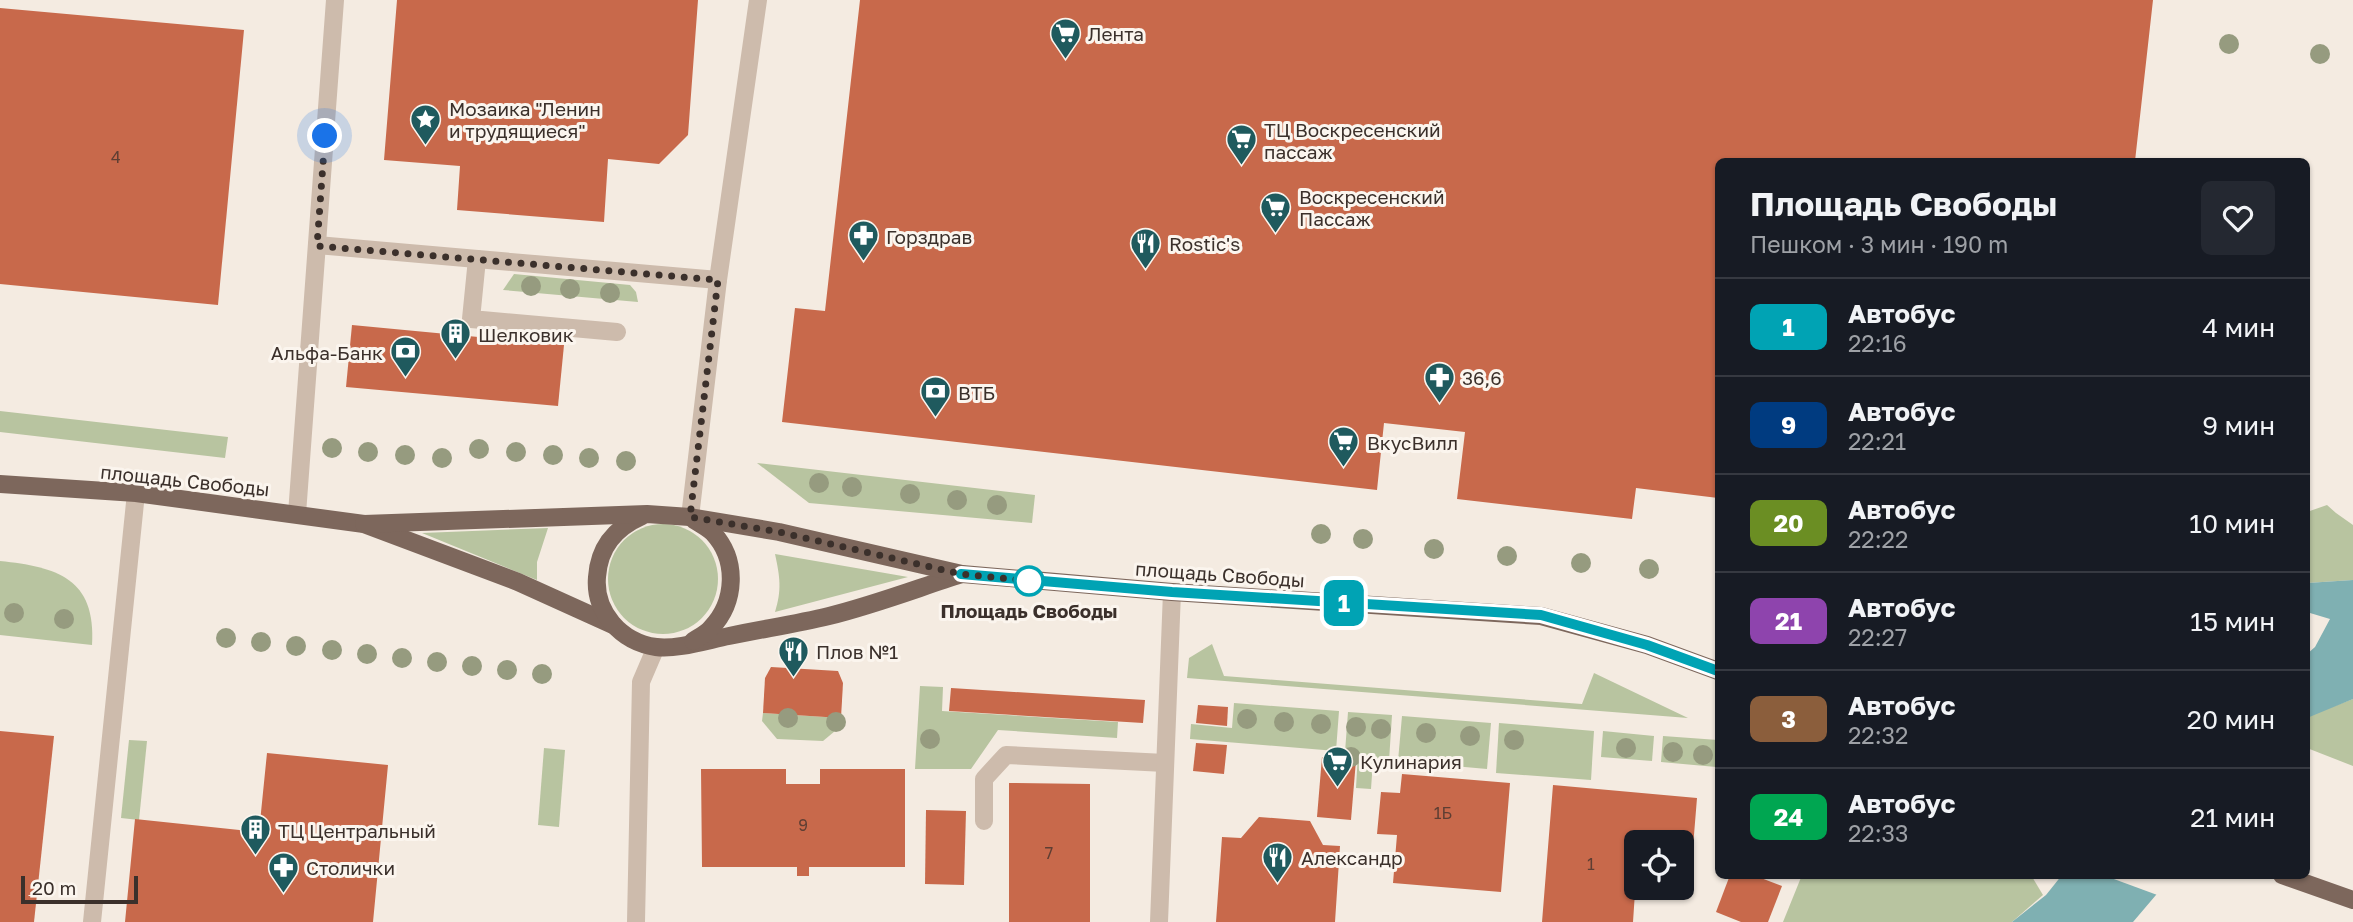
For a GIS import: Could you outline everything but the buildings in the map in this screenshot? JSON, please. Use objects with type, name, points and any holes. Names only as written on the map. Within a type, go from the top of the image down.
[{"type":"main road","name":"площадь Свободы","points":[[0,484],[136,493],[364,524],[647,514],[690,517],[779,532],[961,574],[1172,592],[1541,615],[1647,645],[1715,670]]},
{"type":"main road","points":[[613,625],[603,610],[596,587],[598,562],[608,541],[625,524],[647,514]]},
{"type":"main road","points":[[687,645],[710,630],[726,608],[732,581],[727,555],[712,532],[690,517]]},
{"type":"main road","name":"площадь Свободы","points":[[364,524],[518,582],[613,625],[627,637],[656,648],[687,645],[830,616],[961,574]]},
{"type":"main road","points":[[2294,879],[2353,900]]},
{"type":"lane","points":[[298,514],[335,0]]},
{"type":"lane","points":[[690,517],[718,280],[758,0]]},
{"type":"lane","points":[[317,246],[718,280]]},
{"type":"lane","points":[[477,259],[471,318],[617,332]]},
{"type":"lane","points":[[92,922],[136,493]]},
{"type":"lane","points":[[1159,922],[1172,592]]},
{"type":"lane","points":[[636,922],[641,681],[656,648]]},
{"type":"lane","points":[[984,821],[984,779],[1006,755],[1165,763]]},
{"type":"green space","points":[[514,274],[630,285],[636,292],[638,302],[503,290]]},
{"type":"green space","points":[[0,411],[228,437],[225,458],[0,432]]},
{"type":"green space","points":[[757,463],[1035,495],[1032,523],[809,503]]},
{"type":"green space","points":[[2327,505],[2353,525],[2353,580],[2310,583],[2310,511]]},
{"type":"green space","points":[[663,524],[684,528],[702,540],[714,558],[718,579],[714,600],[702,618],[684,630],[663,634],[642,630],[624,618],[612,600],[608,579],[612,558],[624,540],[642,528]]},
{"type":"green space","points":[[548,528],[537,562],[537,580],[422,533]]},
{"type":"green space","points":[[775,554],[908,577],[775,612],[779,583]]},
{"type":"green space","points":[[0,561],[39,567],[69,580],[80,591],[87,604],[92,622],[92,645],[0,635]]},
{"type":"green space","points":[[1212,644],[1224,676],[1582,704],[1594,673],[1688,718],[1187,678],[1189,658]]},
{"type":"green space","points":[[920,686],[943,687],[942,711],[1118,722],[1117,738],[998,730],[971,769],[915,769]]},
{"type":"green space","points":[[2353,699],[2353,766],[2310,749],[2310,715]]},
{"type":"green space","points":[[1234,703],[1339,711],[1336,751],[1190,739],[1191,724],[1232,728]]},
{"type":"green space","points":[[1348,712],[1392,715],[1389,761],[1373,760],[1371,789],[1356,788],[1358,753],[1345,752]]},
{"type":"green space","points":[[763,713],[841,718],[841,726],[823,741],[777,739],[762,721]]},
{"type":"green space","points":[[1402,716],[1491,723],[1487,769],[1398,761]]},
{"type":"green space","points":[[1499,723],[1594,731],[1591,780],[1496,773]]},
{"type":"green space","points":[[1603,731],[1654,736],[1652,761],[1601,757]]},
{"type":"green space","points":[[1663,736],[1715,740],[1715,767],[1661,762]]},
{"type":"green space","points":[[129,740],[147,741],[139,820],[121,818]]},
{"type":"green space","points":[[544,748],[565,750],[559,827],[538,825]]},
{"type":"green space","points":[[1800,879],[2033,879],[2043,895],[2012,922],[1783,922]]},
{"type":"water","points":[[2353,580],[2353,699],[2310,717],[2310,651],[2330,619],[2310,613],[2310,583]]},
{"type":"water","points":[[2059,879],[2170,879],[2133,922],[2012,922],[2046,895]]},
{"type":"pier","points":[[2114,879],[2173,879],[2160,896]]},
{"type":"bus line","name":"1","points":[[961,574],[1172,592],[1541,615],[1647,645],[1715,670]]},
{"type":"place","name":"Лента","points":[[1065,60]]},
{"type":"place","name":"Мозаика \"Ленин и трудящиеся\"","points":[[426,146]]},
{"type":"place","name":"ТЦ Воскресенский пассаж","points":[[1241,167]]},
{"type":"place","name":"Воскресенский Пассаж","points":[[1276,234]]},
{"type":"place","name":"Горздрав","points":[[863,263]]},
{"type":"place","name":"Rostic's","points":[[1146,270]]},
{"type":"place","name":"Шелковик","points":[[455,361]]},
{"type":"place","name":"Альфа-Банк","points":[[406,379]]},
{"type":"place","name":"36,6","points":[[1439,404]]},
{"type":"place","name":"ВТБ","points":[[935,419]]},
{"type":"place","name":"ВкусВилл","points":[[1344,469]]},
{"type":"place","name":"Площадь Свободы","points":[[1029,581]]},
{"type":"place","name":"Плов №1","points":[[793,678]]},
{"type":"place","name":"Кулинария","points":[[1337,788]]},
{"type":"place","name":"ТЦ Центральный","points":[[255,857]]},
{"type":"place","name":"Александр","points":[[1278,884]]},
{"type":"place","name":"Столички","points":[[283,894]]},
{"type":"route","points":[[325,136],[317,246],[718,280],[690,517],[779,532],[961,574],[1032,581],[1029,581]]}]
